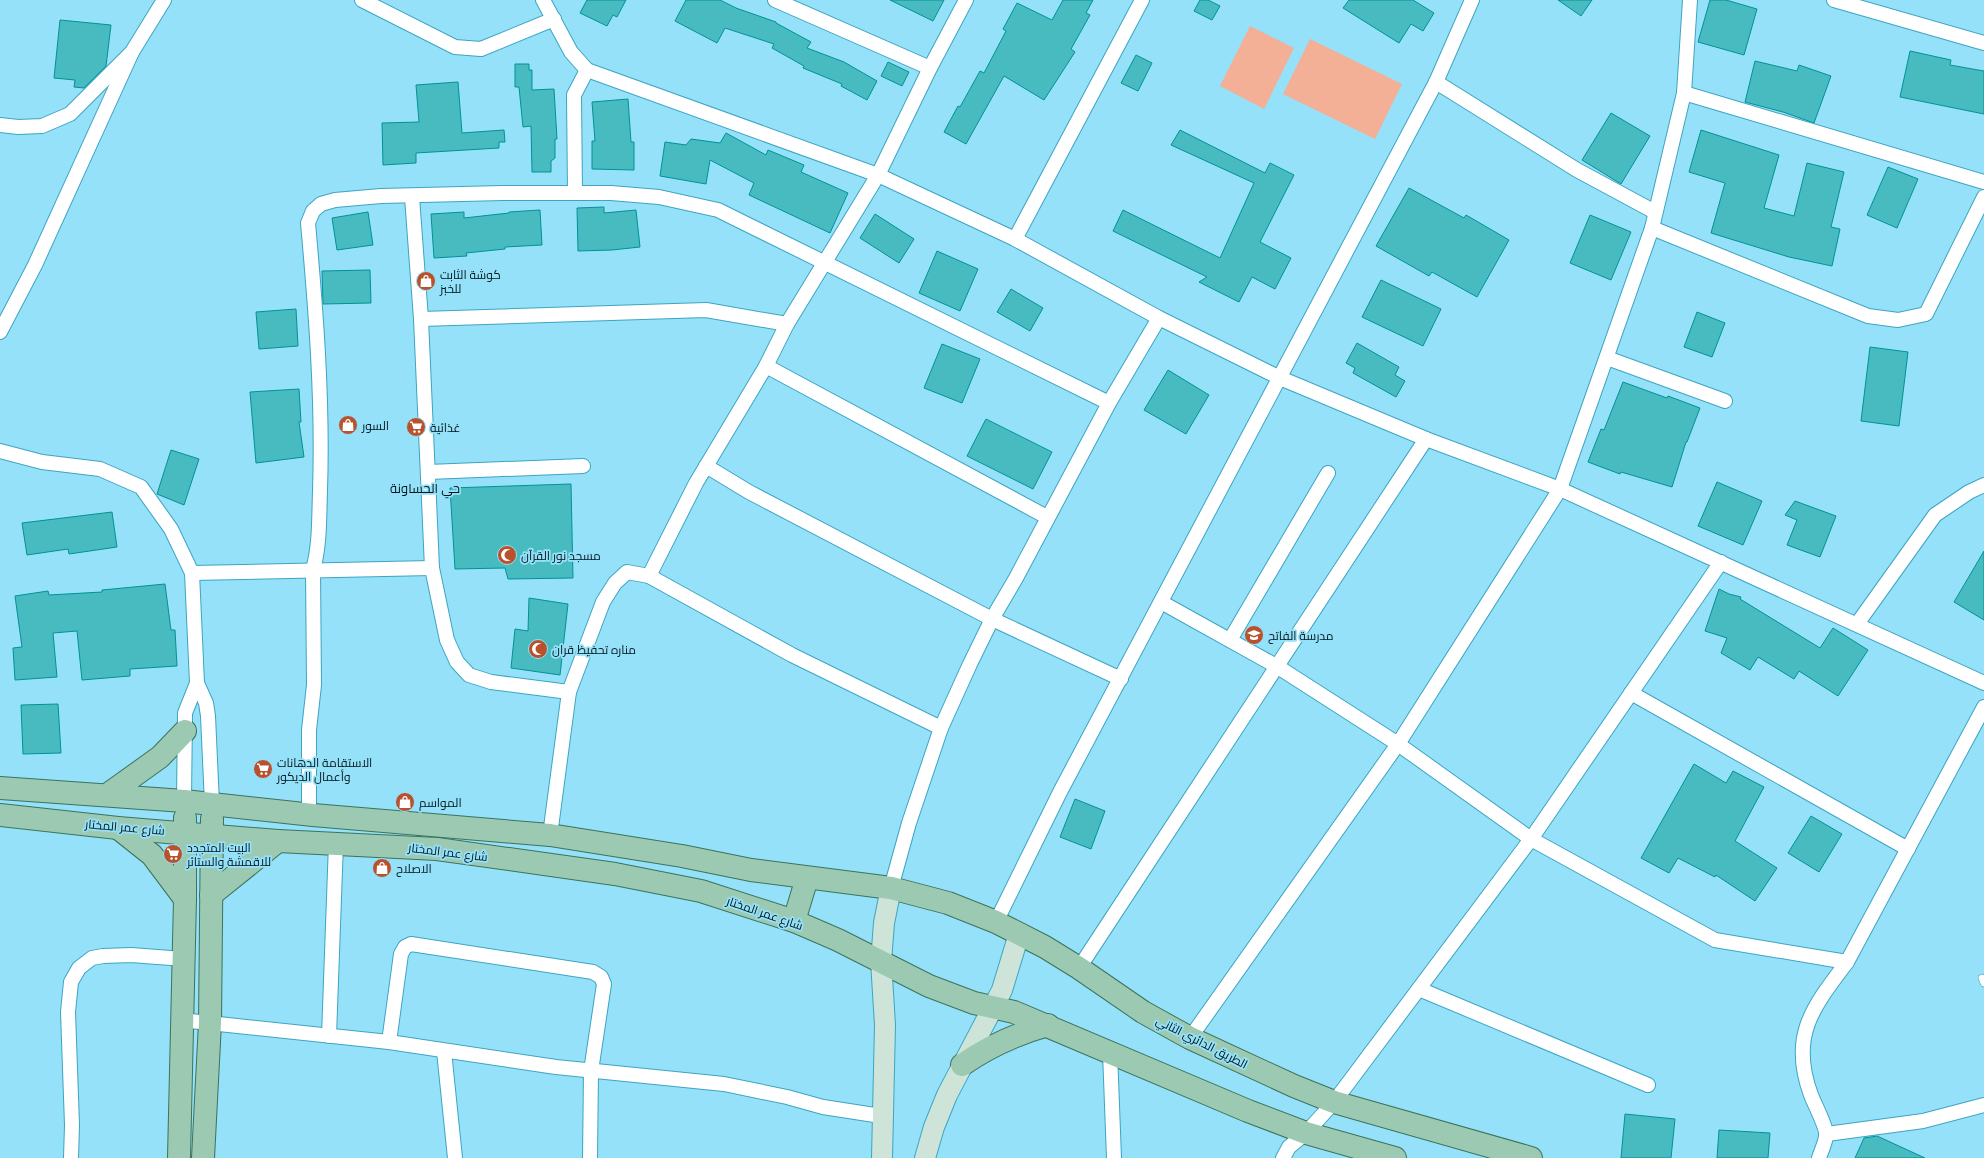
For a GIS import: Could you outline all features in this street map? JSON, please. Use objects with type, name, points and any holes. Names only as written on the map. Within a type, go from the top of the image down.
[{"type":"main road","points":[[107,795],[160,757],[185,731]]},
{"type":"main road","name":"شارع عمر المختار","points":[[0,788],[184,801],[309,814],[550,835],[682,856],[751,870],[891,888]]},
{"type":"main road","points":[[179,1158],[185,899],[184,801]]},
{"type":"main road","points":[[203,1158],[210,1023],[212,804]]},
{"type":"main road","name":"شارع عمر المختار","points":[[0,815],[118,828],[278,840],[336,842],[437,849],[615,874],[701,891],[794,921],[881,961]]},
{"type":"main road","points":[[118,828],[152,855],[185,899]]},
{"type":"main road","points":[[211,895],[278,840]]},
{"type":"main road","points":[[794,921],[807,878]]},
{"type":"main road","name":"الطريق الدائري الثاني","points":[[891,888],[948,903],[996,922],[1079,968],[1143,1012],[1190,1038],[1294,1086],[1334,1102],[1531,1158]]},
{"type":"main road","points":[[882,1158],[885,1025],[881,961],[884,923],[891,888]]},
{"type":"main road","points":[[925,1158],[939,1114],[962,1065],[994,1008],[1009,971],[1020,934]]},
{"type":"main road","points":[[881,961],[928,986],[954,996],[994,1008],[1014,1012],[1048,1025],[1248,1111],[1306,1133],[1395,1158]]},
{"type":"main road","points":[[962,1065],[994,1045],[1023,1032],[1048,1025]]},
{"type":"street","points":[[0,332],[35,265],[132,52],[164,0]]},
{"type":"street","points":[[362,0],[455,48],[481,49],[554,19]]},
{"type":"street","points":[[543,0],[571,52],[587,70],[878,175],[1015,239],[1159,318],[1280,378],[1426,439],[1560,489],[1984,683]]},
{"type":"street","points":[[775,0],[930,68]]},
{"type":"street","points":[[649,576],[706,466],[766,366],[788,324],[878,175],[930,68],[966,0]]},
{"type":"street","points":[[1015,239],[1142,0]]},
{"type":"street","points":[[996,922],[1060,792],[1436,82],[1472,0]]},
{"type":"street","points":[[1190,1038],[1398,744],[1560,489],[1652,228],[1684,92],[1690,0]]},
{"type":"street","points":[[1834,0],[1864,4],[1984,43]]},
{"type":"street","points":[[0,125],[18,127],[42,126],[70,114],[132,52]]},
{"type":"street","points":[[575,193],[574,96],[587,70]]},
{"type":"street","points":[[1436,82],[1577,170],[1655,212]]},
{"type":"street","points":[[1684,92],[1984,182]]},
{"type":"street","points":[[309,814],[309,730],[314,685],[313,570],[318,552],[321,465],[318,338],[308,223],[313,211],[321,204],[335,200],[381,196],[412,197],[503,193],[575,193],[659,197],[718,210],[1109,403]]},
{"type":"street","points":[[412,197],[421,319],[432,568],[447,640],[457,662],[469,675],[491,682],[569,692]]},
{"type":"street","points":[[1652,228],[1868,316],[1898,320],[1926,314],[1984,197]]},
{"type":"street","points":[[421,319],[706,310],[788,324]]},
{"type":"street","points":[[891,888],[909,822],[941,728],[992,619],[1016,578],[1109,403],[1159,318]]},
{"type":"street","points":[[1606,358],[1725,401]]},
{"type":"street","points":[[766,366],[1048,517]]},
{"type":"street","points":[[1079,968],[1278,667],[1426,439]]},
{"type":"street","points":[[0,451],[42,462],[100,469],[141,487],[172,529],[192,573],[197,683],[206,703],[208,716],[212,804]]},
{"type":"street","points":[[428,472],[583,466]]},
{"type":"street","points":[[706,466],[749,492],[992,619],[1120,679]]},
{"type":"street","points":[[1230,640],[1328,473]]},
{"type":"street","points":[[1856,624],[1935,514],[1969,492],[1984,485]]},
{"type":"street","points":[[1283,1158],[1290,1147],[1306,1133],[1334,1102],[1531,839],[1721,562]]},
{"type":"street","points":[[192,573],[432,568]]},
{"type":"street","points":[[550,835],[569,692],[603,602],[615,583],[627,572],[649,576],[792,655],[941,728]]},
{"type":"street","points":[[1161,602],[1278,667],[1398,744],[1531,839],[1715,940],[1847,962]]},
{"type":"street","points":[[184,801],[185,713],[197,683]]},
{"type":"street","points":[[1631,692],[1908,849]]},
{"type":"street","points":[[1819,1158],[1827,1134],[1808,1087],[1802,1056],[1802,1044],[1809,1018],[1821,997],[1847,962],[1984,707]]},
{"type":"street","points":[[329,1036],[336,842]]},
{"type":"street","points":[[389,1042],[402,954],[405,947],[411,944],[593,972],[601,977],[604,984],[591,1071],[590,1158]]},
{"type":"street","points":[[71,1158],[72,1125],[68,1012],[71,982],[79,968],[92,958],[103,956],[184,959]]},
{"type":"street","points":[[1419,989],[1648,1085]]},
{"type":"street","points":[[182,1020],[389,1042],[591,1071],[724,1084],[787,1097],[823,1107],[882,1116]]},
{"type":"street","points":[[444,1051],[455,1158]]},
{"type":"street","points":[[1110,1052],[1114,1158]]},
{"type":"street","points":[[1827,1134],[1923,1121],[1984,1105]]},
{"type":"shaded area","points":[[1250,26],[1294,48],[1264,109],[1220,86]]},
{"type":"shaded area","points":[[1310,39],[1402,84],[1375,139],[1283,94]]},
{"type":"building","points":[[587,0],[626,0],[617,17],[613,15],[607,26],[580,13]]},
{"type":"building","points":[[686,0],[720,0],[736,8],[776,22],[811,42],[807,48],[844,62],[877,81],[867,100],[841,86],[842,84],[803,68],[804,66],[772,48],[774,44],[725,28],[717,43],[675,21]]},
{"type":"building","points":[[890,0],[944,0],[933,21]]},
{"type":"building","points":[[1063,0],[1093,0],[1086,13],[1090,15],[1071,49],[1075,52],[1044,100],[1004,76],[966,144],[944,132],[980,71],[984,73],[1006,31],[1003,29],[1017,3],[1052,20]]},
{"type":"building","points":[[1200,0],[1208,0],[1220,6],[1212,20],[1194,11]]},
{"type":"building","points":[[1349,0],[1413,0],[1434,13],[1423,31],[1411,24],[1399,43],[1343,8]]},
{"type":"building","points":[[1558,0],[1592,0],[1581,16]]},
{"type":"building","points":[[1710,0],[1726,0],[1757,9],[1744,55],[1698,42]]},
{"type":"building","points":[[60,20],[111,25],[106,66],[84,88],[74,87],[75,80],[54,78]]},
{"type":"building","points":[[1910,51],[1951,60],[1950,65],[1984,71],[1984,114],[1900,97]]},
{"type":"building","points":[[1136,55],[1152,63],[1138,91],[1121,83]]},
{"type":"building","points":[[1755,61],[1797,71],[1799,65],[1831,76],[1814,123],[1783,112],[1745,102]]},
{"type":"building","points":[[888,62],[909,72],[902,86],[881,76]]},
{"type":"building","points":[[515,64],[529,64],[529,70],[532,70],[532,90],[554,89],[557,139],[555,139],[555,158],[551,161],[551,172],[532,172],[531,126],[523,127],[519,87],[515,87]]},
{"type":"building","points":[[458,82],[462,133],[504,130],[505,142],[499,142],[499,148],[416,153],[416,163],[383,165],[382,123],[419,122],[416,85]]},
{"type":"building","points":[[628,99],[631,142],[634,142],[634,170],[592,169],[592,141],[595,141],[592,102]]},
{"type":"building","points":[[1611,113],[1650,136],[1621,184],[1582,160]]},
{"type":"building","points":[[1180,130],[1265,173],[1270,163],[1294,175],[1260,242],[1291,258],[1275,289],[1252,277],[1239,302],[1199,282],[1207,277],[1113,231],[1123,210],[1220,258],[1254,183],[1171,145]]},
{"type":"building","points":[[1701,130],[1779,155],[1764,208],[1794,216],[1807,163],[1844,172],[1831,227],[1840,229],[1832,266],[1789,257],[1711,233],[1725,183],[1689,172]]},
{"type":"building","points":[[726,133],[766,155],[768,150],[804,165],[801,172],[848,193],[830,233],[749,195],[754,183],[710,160],[706,184],[660,176],[665,142],[686,145],[691,139],[720,143]]},
{"type":"building","points":[[1888,167],[1918,179],[1897,228],[1867,215]]},
{"type":"building","points":[[1409,188],[1464,218],[1466,215],[1509,240],[1477,297],[1432,272],[1429,276],[1376,246]]},
{"type":"building","points":[[604,207],[604,213],[636,210],[640,247],[578,251],[577,208]]},
{"type":"building","points":[[540,210],[542,245],[505,247],[505,249],[466,253],[467,256],[434,258],[431,214],[464,212],[464,218],[509,212]]},
{"type":"building","points":[[368,212],[373,245],[337,250],[332,218]]},
{"type":"building","points":[[875,214],[914,239],[899,263],[860,238]]},
{"type":"building","points":[[1590,215],[1631,232],[1611,280],[1570,263]]},
{"type":"building","points":[[937,251],[978,269],[960,311],[919,293]]},
{"type":"building","points":[[370,270],[371,303],[323,304],[322,271]]},
{"type":"building","points":[[1381,280],[1441,309],[1423,346],[1362,317]]},
{"type":"building","points":[[1011,289],[1043,308],[1030,331],[997,312]]},
{"type":"building","points":[[296,309],[298,346],[259,349],[256,312]]},
{"type":"building","points":[[1697,312],[1725,323],[1712,357],[1684,347]]},
{"type":"building","points":[[1357,343],[1399,367],[1395,375],[1405,381],[1396,397],[1353,373],[1355,368],[1346,363]]},
{"type":"building","points":[[942,344],[980,359],[962,403],[924,388]]},
{"type":"building","points":[[1870,347],[1908,352],[1899,426],[1861,421]]},
{"type":"building","points":[[1168,370],[1209,395],[1186,434],[1144,410]]},
{"type":"building","points":[[1623,382],[1700,408],[1686,442],[1672,487],[1621,472],[1620,474],[1588,462],[1601,429],[1604,430]]},
{"type":"building","points":[[299,389],[301,422],[299,422],[304,457],[256,463],[250,392]]},
{"type":"building","points":[[986,419],[1052,452],[1033,489],[967,456]]},
{"type":"building","points":[[171,450],[199,459],[184,505],[157,494]]},
{"type":"building","points":[[1717,482],[1762,501],[1743,545],[1698,526]]},
{"type":"building","points":[[571,484],[573,578],[508,579],[505,568],[455,569],[450,488]]},
{"type":"building","points":[[1795,501],[1836,516],[1820,557],[1787,545],[1797,520],[1785,515]]},
{"type":"building","points":[[112,512],[117,547],[69,554],[68,549],[27,555],[22,523]]},
{"type":"building","points":[[1984,551],[1984,620],[1954,602]]},
{"type":"building","points":[[165,584],[171,630],[175,630],[177,666],[130,669],[130,676],[82,680],[77,631],[53,633],[57,677],[15,680],[13,648],[22,647],[15,596],[48,591],[49,595],[102,592],[102,590]]},
{"type":"building","points":[[1719,589],[1729,594],[1741,597],[1740,599],[1820,648],[1833,628],[1868,650],[1838,696],[1799,671],[1794,679],[1758,657],[1750,670],[1721,653],[1727,638],[1705,631]]},
{"type":"building","name":"مناره تحفيظ قران","points":[[529,598],[568,604],[560,675],[511,668],[515,629],[528,631]]},
{"type":"building","points":[[58,704],[61,753],[23,754],[21,705]]},
{"type":"building","points":[[1694,764],[1726,783],[1733,771],[1764,787],[1735,841],[1777,868],[1755,901],[1716,875],[1715,877],[1678,858],[1669,873],[1641,858]]},
{"type":"building","points":[[1075,799],[1105,811],[1091,849],[1060,837]]},
{"type":"building","points":[[1811,816],[1842,834],[1819,872],[1788,853]]},
{"type":"building","points":[[1625,1114],[1675,1119],[1671,1158],[1621,1158]]},
{"type":"building","points":[[1719,1130],[1770,1133],[1768,1158],[1717,1158]]},
{"type":"building","points":[[1877,1136],[1925,1158],[1855,1158],[1864,1138]]},
{"type":"place","name":"كوشة الثابت للخبز","points":[[426,281]]},
{"type":"place","name":"السور","points":[[348,425]]},
{"type":"place","name":"غذائية","points":[[416,427]]},
{"type":"place","name":"مسجد نور القرآن","points":[[507,555]]},
{"type":"place","name":"مدرسة الفاتح","points":[[1254,635]]},
{"type":"place","name":"مناره تحفيظ قران","points":[[538,649]]},
{"type":"place","name":"الاستقامة الدهانات وأعمال الديكور","points":[[263,769]]},
{"type":"place","name":"المواسم","points":[[405,802]]},
{"type":"place","name":"البيت المتجدد للاقمشة والستائر","points":[[173,854]]},
{"type":"place","name":"الاصلاح","points":[[382,868]]},
{"type":"district","name":"حي الحساونة","points":[[425,488]]}]
